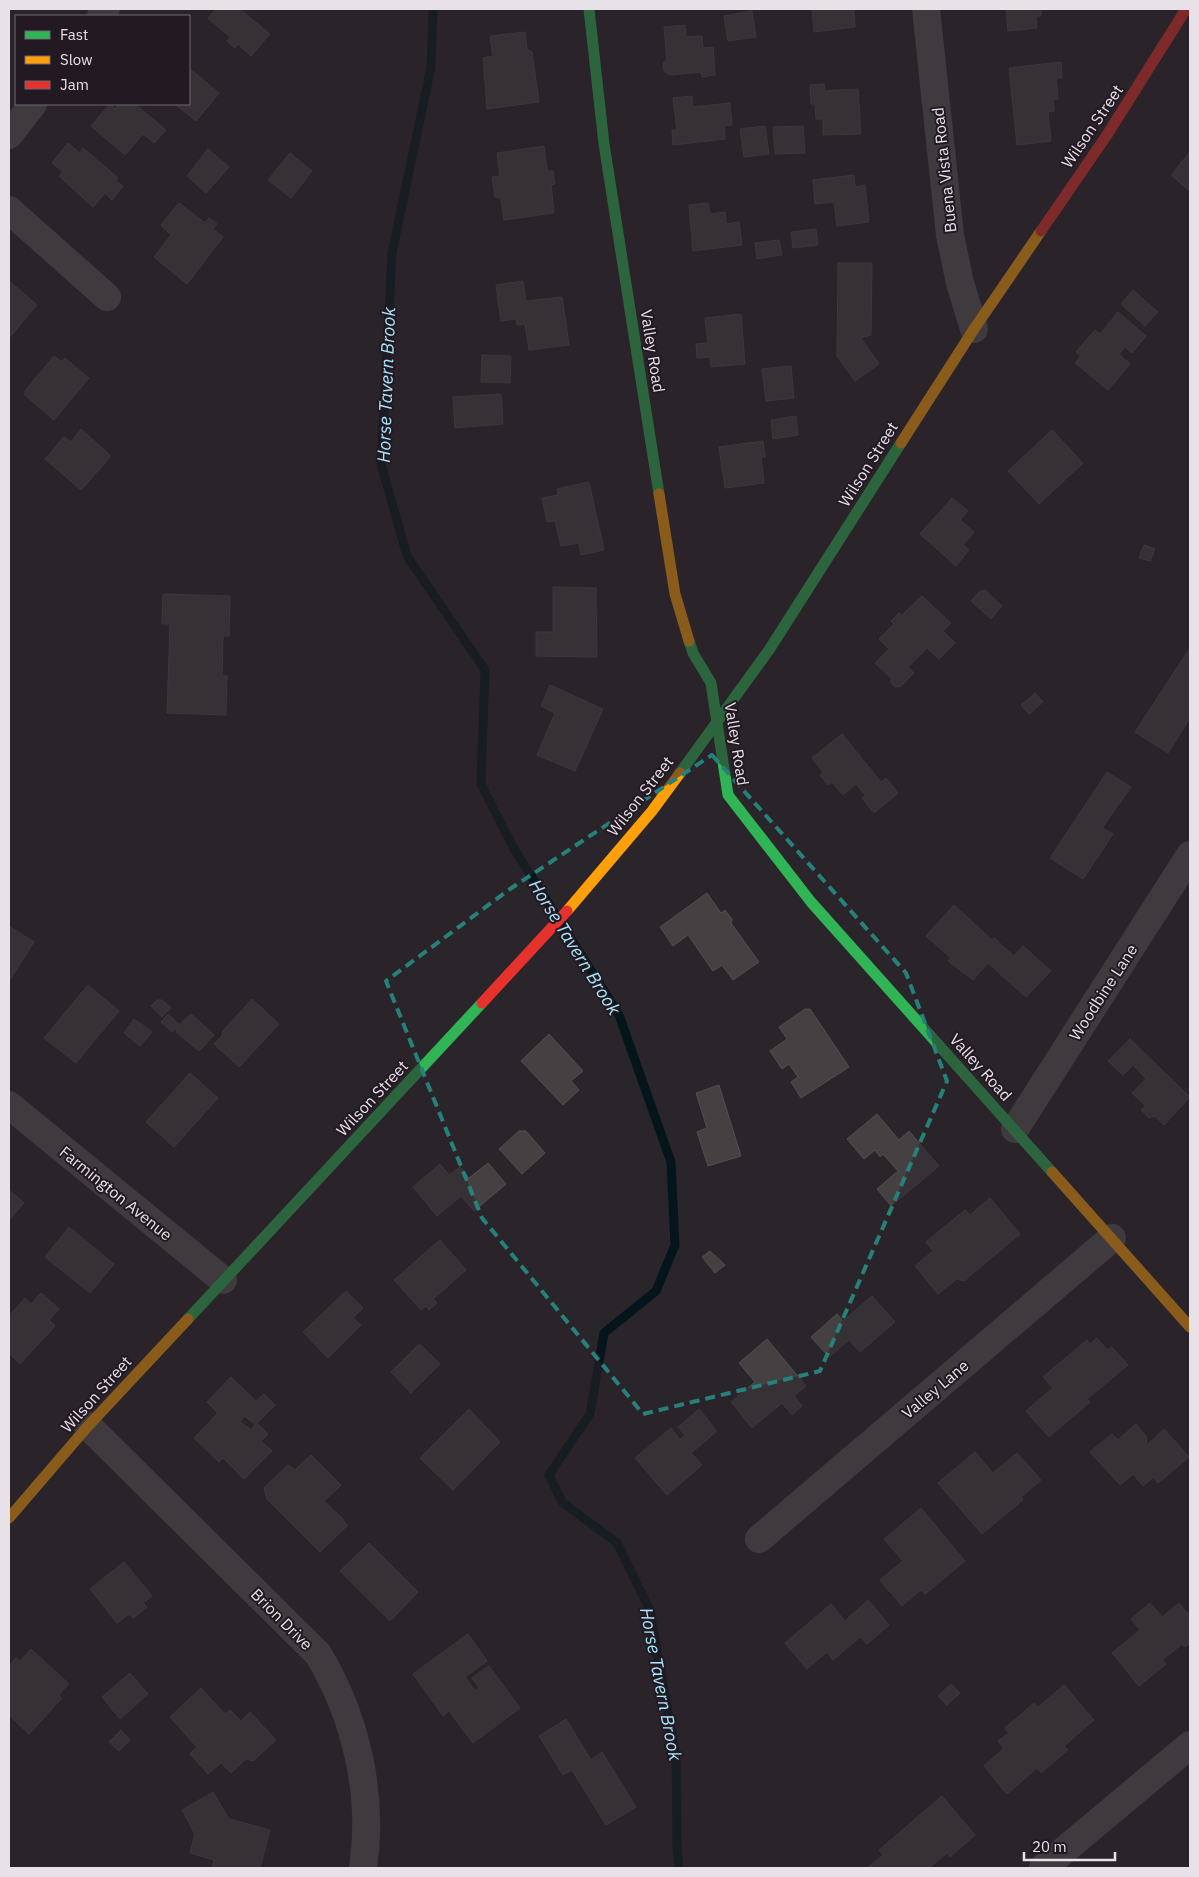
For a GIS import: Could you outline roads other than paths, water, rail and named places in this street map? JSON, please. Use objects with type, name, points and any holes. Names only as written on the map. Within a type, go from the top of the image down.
[{"type":"main road","name":"Valley Road","points":[[589,9],[604,144],[676,594],[682,623],[693,653],[712,683],[716,722],[728,795],[811,902],[1190,1327]]},
{"type":"main road","name":"Wilson Street","points":[[9,1518],[88,1426],[543,938],[652,811],[769,650],[974,328],[1107,135],[1178,26],[1186,9]]},
{"type":"street","name":"Buena Vista Road","points":[[926,9],[950,235],[960,283],[974,328]]},
{"type":"street","points":[[9,135],[32,105]]},
{"type":"street","points":[[9,210],[107,297]]},
{"type":"street","name":"Woodbine Lane","points":[[1015,1129],[1190,855]]},
{"type":"street","name":"Farmington Avenue","points":[[9,1105],[223,1280]]},
{"type":"street","name":"Valley Lane","points":[[759,1539],[1112,1238]]},
{"type":"street","name":"Brion Drive","points":[[88,1426],[318,1654],[335,1683],[350,1723],[360,1762],[366,1806],[363,1868]]},
{"type":"street","points":[[1043,1868],[1190,1745]]},
{"type":"waterway","name":"Horse Tavern Brook","points":[[433,9],[431,67],[392,253],[381,464],[407,556],[485,670],[481,784],[514,849],[619,1015],[671,1162],[675,1245],[656,1291],[604,1333],[590,1414],[549,1475],[562,1502],[617,1543],[650,1610],[676,1757],[679,1868]]}]
